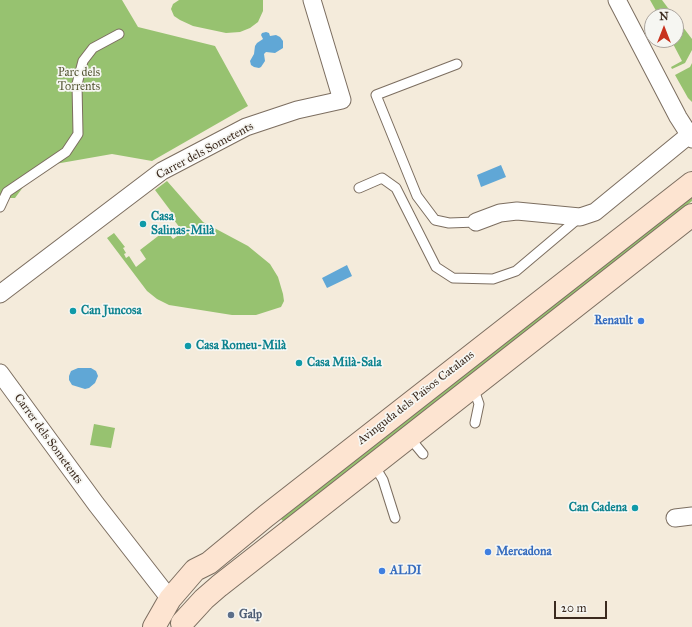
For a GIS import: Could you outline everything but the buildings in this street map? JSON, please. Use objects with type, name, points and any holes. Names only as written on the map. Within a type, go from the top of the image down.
[{"type":"street","name":"Carrer dels Sometents","points":[[0,294],[162,171],[246,127],[297,110],[342,100],[312,0]]},
{"type":"street","points":[[476,222],[500,213],[517,211],[580,217],[595,212],[691,135],[616,0]]},
{"type":"street","name":"Avinguda dels Països Catalans","points":[[154,627],[170,599],[195,570],[209,562],[692,182]]},
{"type":"street","points":[[182,625],[204,599],[219,586],[692,215]]},
{"type":"street","name":"Carrer dels Sometents","points":[[0,374],[96,504],[170,599]]},
{"type":"street","points":[[675,518],[692,516]]},
{"type":"street","points":[[182,625],[188,604],[205,578],[209,562]]},
{"type":"lane","points":[[0,207],[7,192],[66,152],[78,134],[77,84],[83,61],[93,48],[118,34]]},
{"type":"lane","points":[[457,64],[376,95],[417,196],[435,220],[449,223],[476,222]]},
{"type":"lane","points":[[360,188],[382,178],[396,188],[436,267],[453,278],[493,279],[516,271],[580,217]]},
{"type":"lane","points":[[472,387],[479,404],[475,423]]},
{"type":"lane","points":[[409,437],[423,454]]},
{"type":"lane","points":[[374,464],[383,480],[395,518]]},
{"type":"green space","name":"Parc dels Torrents","points":[[0,0],[122,0],[138,27],[215,46],[248,106],[152,161],[112,154],[38,167],[15,198],[0,198]]},
{"type":"green space","points":[[179,0],[263,0],[263,11],[258,22],[250,28],[240,32],[226,33],[193,26],[174,16],[171,9],[173,4]]},
{"type":"green space","points":[[650,0],[662,0],[668,8],[654,8]]},
{"type":"green space","points":[[684,28],[692,39],[692,50],[685,63],[672,69],[671,67],[682,61],[675,48],[684,48]]},
{"type":"green space","points":[[692,63],[692,102],[688,98],[675,75],[690,67]]},
{"type":"green space","points":[[167,181],[203,222],[248,246],[270,264],[278,277],[283,294],[284,301],[281,307],[256,315],[232,315],[169,305],[157,299],[147,291],[107,238],[114,233],[125,247],[123,248],[126,253],[124,254],[126,258],[129,256],[136,267],[146,259],[140,250],[166,230],[173,239],[183,232],[174,220],[176,218],[155,190]]},
{"type":"green space","points":[[692,195],[692,201],[686,206],[284,522],[281,519]]},
{"type":"green space","points":[[94,424],[115,428],[111,448],[90,445]]},
{"type":"water","points":[[262,33],[269,33],[270,36],[276,35],[280,37],[283,41],[283,48],[275,53],[266,52],[264,54],[265,61],[261,67],[254,67],[251,65],[250,61],[254,54],[255,46],[263,39],[261,35]]},
{"type":"water","points":[[501,165],[506,177],[481,187],[477,175]]},
{"type":"water","points":[[347,265],[352,276],[327,288],[322,278]]},
{"type":"water","points":[[78,368],[91,368],[96,371],[98,376],[95,383],[89,388],[85,389],[72,385],[69,380],[71,371]]},
{"type":"place","name":"Casa Salinas-Milà","points":[[143,224]]},
{"type":"place","name":"Can Juncosa","points":[[73,311]]},
{"type":"place","name":"Renault","points":[[641,321]]},
{"type":"place","name":"Casa Romeu-Milà","points":[[188,346]]},
{"type":"place","name":"Casa Milà-Sala","points":[[299,363]]},
{"type":"place","name":"Can Cadena","points":[[635,508]]},
{"type":"place","name":"Mercadona","points":[[488,552]]},
{"type":"place","name":"ALDI","points":[[382,571]]},
{"type":"place","name":"Galp","points":[[231,615]]}]
